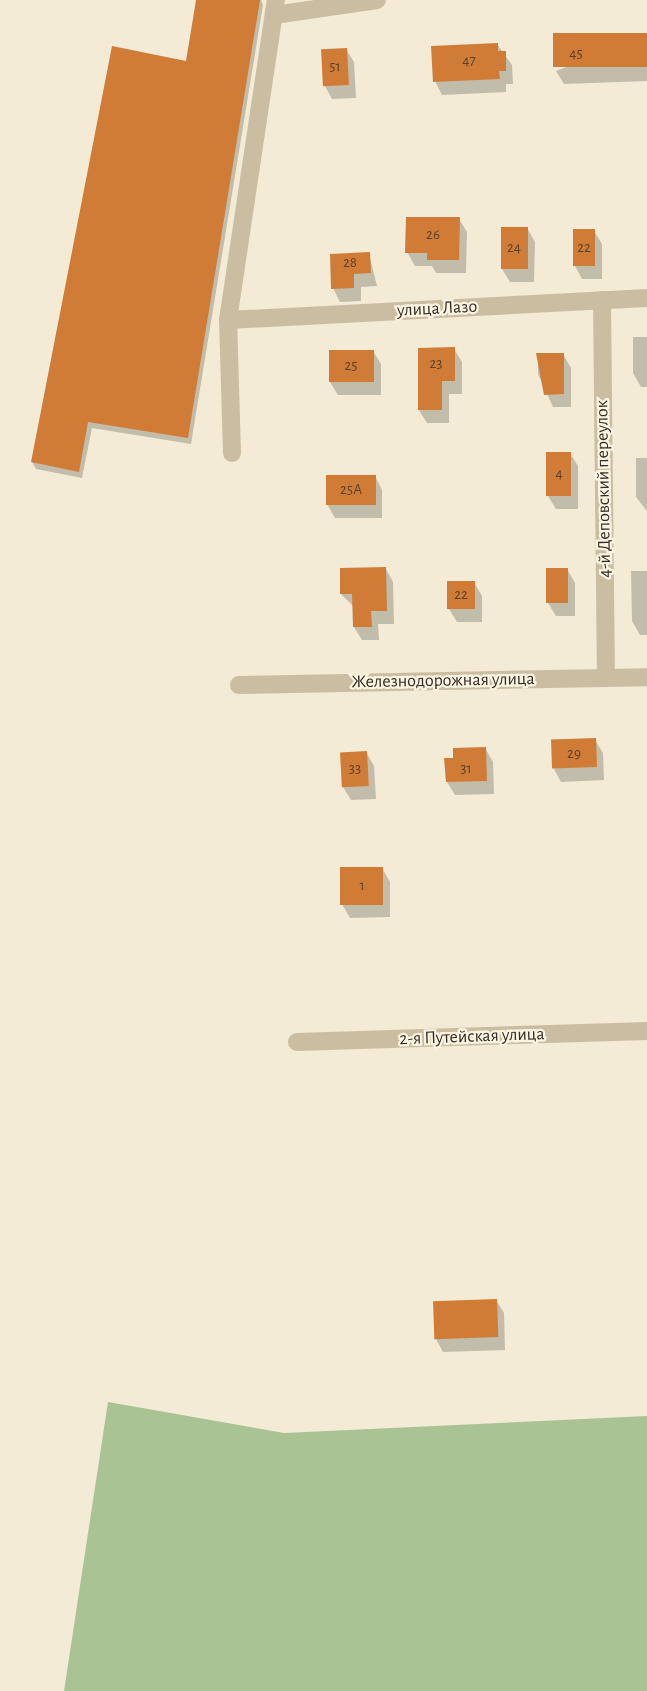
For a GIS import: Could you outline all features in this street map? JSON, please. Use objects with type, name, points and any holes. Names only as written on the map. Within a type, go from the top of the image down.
[{"type":"street","points":[[232,453],[228,320],[275,8],[377,0]]},
{"type":"street","name":"улица Лазо","points":[[228,320],[647,298]]},
{"type":"street","name":"4-й Деповский переулок","points":[[602,300],[606,678]]},
{"type":"street","name":"Железнодорожная улица","points":[[239,685],[647,677]]},
{"type":"street","name":"2-я Путейская улица","points":[[297,1042],[647,1031]]},
{"type":"green space","points":[[108,1402],[284,1433],[647,1416],[647,1691],[64,1691]]},
{"type":"building","points":[[196,0],[260,0],[188,438],[88,422],[79,472],[31,462],[112,46],[186,61]]},
{"type":"building","points":[[553,33],[647,33],[647,67],[553,67]]},
{"type":"building","points":[[498,43],[498,51],[506,51],[506,71],[499,71],[500,79],[433,82],[431,46]]},
{"type":"building","points":[[347,48],[349,85],[323,86],[321,49]]},
{"type":"building","points":[[406,217],[460,217],[459,260],[427,260],[427,253],[405,253]]},
{"type":"building","points":[[501,227],[528,227],[528,269],[501,269]]},
{"type":"building","points":[[573,229],[595,229],[595,266],[573,266]]},
{"type":"building","points":[[370,252],[371,273],[354,274],[354,288],[331,289],[330,254]]},
{"type":"building","points":[[455,347],[455,381],[442,381],[442,410],[418,410],[418,348]]},
{"type":"building","points":[[329,350],[374,350],[374,382],[329,382]]},
{"type":"building","points":[[536,353],[564,353],[564,394],[544,395]]},
{"type":"building","points":[[546,452],[571,452],[571,496],[546,496]]},
{"type":"building","points":[[326,475],[376,475],[376,505],[326,505]]},
{"type":"building","points":[[386,567],[387,611],[371,611],[372,627],[353,627],[352,594],[340,594],[340,568]]},
{"type":"building","points":[[546,568],[568,568],[568,603],[546,603]]},
{"type":"building","points":[[447,581],[475,581],[475,609],[447,609]]},
{"type":"building","points":[[596,738],[597,767],[552,769],[551,740]]},
{"type":"building","points":[[486,747],[487,781],[446,782],[444,758],[453,758],[453,748]]},
{"type":"building","points":[[367,751],[369,786],[342,787],[340,752]]},
{"type":"building","points":[[340,867],[383,867],[383,905],[340,905]]},
{"type":"building","points":[[497,1299],[498,1337],[434,1339],[433,1301]]}]
